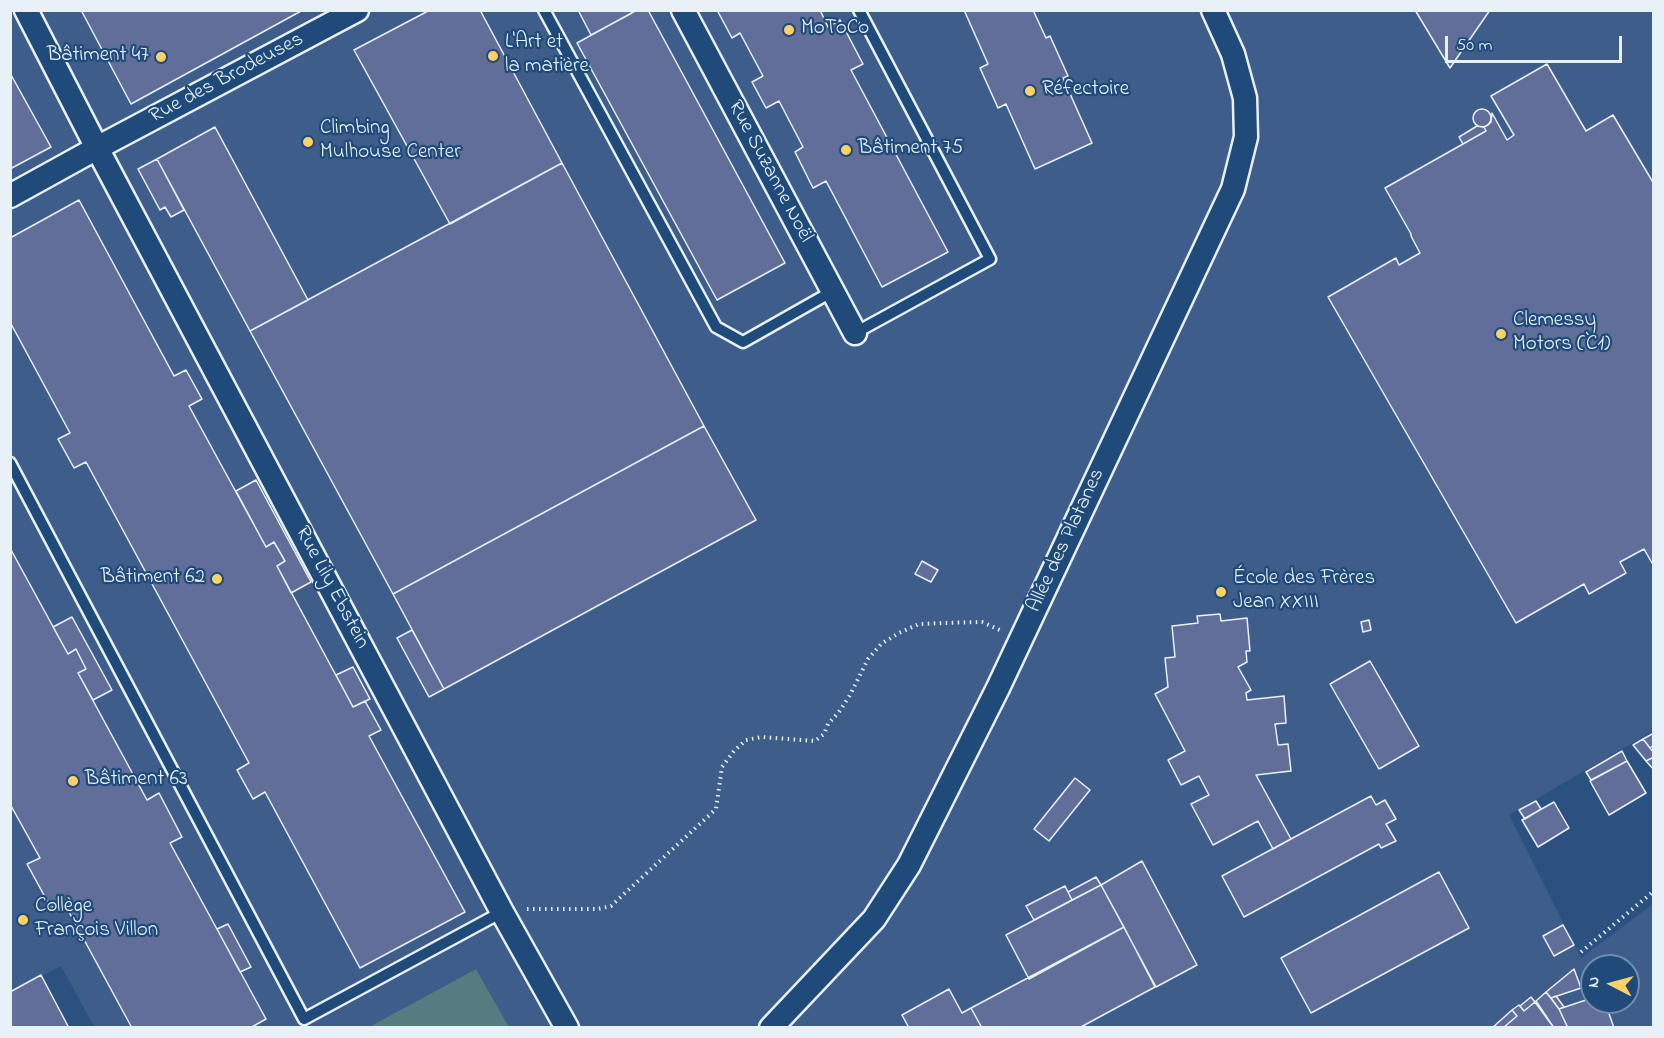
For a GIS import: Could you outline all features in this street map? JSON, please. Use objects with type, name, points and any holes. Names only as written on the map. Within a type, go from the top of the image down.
[{"type":"street","name":"Rue Lily Ebstein","points":[[26,10],[502,912],[567,1028]]},
{"type":"street","name":"Rue des Brodeuses","points":[[10,196],[357,10]]},
{"type":"street","name":"Rue Suzanne Noël","points":[[683,10],[855,333]]},
{"type":"street","name":"Allée des Platanes","points":[[771,1028],[874,919],[909,865],[998,688],[1233,189],[1246,137],[1245,98],[1233,54],[1213,10]]},
{"type":"lane","points":[[544,10],[716,327],[743,342],[833,291]]},
{"type":"lane","points":[[855,333],[990,259],[859,10]]},
{"type":"lane","points":[[10,463],[304,1019],[502,912]]},
{"type":"path","points":[[502,912],[528,909],[598,909],[612,906],[716,809],[722,767],[734,751],[746,740],[762,737],[815,741],[824,734],[828,724],[844,704],[868,659],[881,644],[899,633],[918,624],[982,622],[1021,639]]},
{"type":"path","points":[[1581,952],[1653,891]]},
{"type":"shaded area","points":[[11,11],[1653,11],[1653,731],[1509,815],[1580,956],[1580,1014],[1640,1014],[1640,954],[1586,954],[1653,904],[1653,1027],[509,1027],[476,969],[369,1027],[95,1028],[61,966],[11,992]]},
{"type":"green space","points":[[476,969],[509,1027],[369,1027]]},
{"type":"building","name":"Bâtiment 47","points":[[81,10],[303,10],[131,104]]},
{"type":"building","points":[[430,10],[480,10],[562,163],[450,224],[354,50]]},
{"type":"building","points":[[578,10],[631,10],[632,13],[591,35]]},
{"type":"building","points":[[637,10],[648,10],[785,263],[717,300],[577,43]]},
{"type":"building","name":"Bâtiment 75","points":[[717,10],[820,10],[828,27],[840,20],[863,64],[851,70],[948,252],[882,287],[826,181],[813,188],[795,152],[803,147],[779,101],[766,108],[752,82],[763,76],[740,33],[732,38]]},
{"type":"building","name":"Réfectoire","points":[[964,10],[1033,10],[1046,38],[1050,36],[1068,76],[1063,78],[1092,143],[1035,169],[1006,104],[998,108],[980,68],[988,64]]},
{"type":"building","points":[[1415,10],[1490,10],[1450,68]]},
{"type":"building","name":"Clemessy Motors (C1)","points":[[1547,64],[1586,131],[1613,115],[1654,184],[1654,562],[1652,563],[1644,549],[1620,562],[1626,573],[1589,594],[1584,584],[1516,623],[1328,297],[1396,258],[1399,265],[1420,253],[1385,188],[1486,131],[1484,127],[1491,122],[1492,113],[1507,140],[1514,135],[1491,96]]},
{"type":"building","points":[[10,73],[51,147],[10,169]]},
{"type":"building","points":[[1482,109],[1488,112],[1491,118],[1488,124],[1482,127],[1476,124],[1473,118],[1476,112]]},
{"type":"building","points":[[1477,126],[1484,127],[1486,131],[1463,144],[1459,137]]},
{"type":"building","points":[[215,127],[308,300],[250,331],[157,159]]},
{"type":"building","points":[[157,159],[184,210],[171,217],[165,207],[160,210],[138,169]]},
{"type":"building","points":[[562,163],[704,426],[393,594],[250,331]]},
{"type":"building","name":"Bâtiment 62","points":[[79,200],[174,376],[186,370],[202,399],[189,406],[266,547],[274,542],[285,561],[277,566],[353,707],[365,701],[381,730],[369,736],[465,912],[360,968],[265,792],[253,799],[237,770],[249,763],[86,462],[74,468],[58,439],[70,433],[10,322],[10,238]]},
{"type":"building","points":[[704,426],[756,520],[444,689],[393,594]]},
{"type":"building","points":[[256,480],[311,582],[291,593],[277,566],[285,561],[274,542],[266,547],[236,491]]},
{"type":"building","name":"Bâtiment 63","points":[[10,548],[68,654],[76,649],[86,669],[78,673],[147,800],[159,793],[182,837],[170,843],[266,1019],[250,1028],[132,1028],[63,901],[51,908],[27,864],[40,858],[10,804]]},
{"type":"building","points":[[922,561],[938,570],[931,582],[915,574]]},
{"type":"building","points":[[1220,614],[1221,621],[1247,618],[1250,651],[1246,651],[1247,662],[1238,667],[1251,690],[1246,693],[1247,700],[1284,696],[1286,723],[1275,724],[1278,745],[1288,744],[1291,771],[1256,775],[1291,839],[1273,849],[1258,821],[1213,845],[1191,804],[1209,795],[1199,776],[1181,785],[1168,760],[1185,751],[1155,694],[1168,687],[1165,658],[1175,657],[1172,626],[1198,623],[1197,616]]},
{"type":"building","points":[[72,617],[112,690],[93,700],[78,673],[86,669],[76,649],[68,654],[53,627]]},
{"type":"building","points":[[1369,620],[1371,630],[1363,632],[1361,622]]},
{"type":"building","points":[[412,630],[444,689],[429,697],[397,638]]},
{"type":"building","points":[[1370,661],[1419,746],[1379,769],[1330,684]]},
{"type":"building","points":[[353,667],[370,699],[353,707],[336,675]]},
{"type":"building","points":[[1654,733],[1654,745],[1650,748],[1643,739]]},
{"type":"building","points":[[1643,739],[1654,753],[1654,757],[1646,761],[1633,745]]},
{"type":"building","points":[[1622,751],[1627,761],[1591,780],[1586,772]]},
{"type":"building","points":[[1654,757],[1654,770],[1646,761]]},
{"type":"building","points":[[1627,761],[1646,793],[1609,815],[1590,781]]},
{"type":"building","points":[[1075,778],[1090,790],[1049,841],[1034,829]]},
{"type":"building","points":[[1371,796],[1376,805],[1385,800],[1396,819],[1386,824],[1396,841],[1381,848],[1379,844],[1244,917],[1222,876]]},
{"type":"building","points":[[1536,801],[1541,809],[1525,819],[1519,810]]},
{"type":"building","points":[[1554,802],[1569,828],[1538,847],[1522,820]]},
{"type":"building","points":[[1142,861],[1197,965],[1156,987],[1101,885]]},
{"type":"building","points":[[1439,872],[1469,928],[1311,1013],[1281,958]]},
{"type":"building","points":[[1096,877],[1101,885],[1072,900],[1068,892]]},
{"type":"building","points":[[1101,885],[1124,927],[1029,979],[1006,935]]},
{"type":"building","points":[[1065,886],[1072,900],[1034,920],[1026,906]]},
{"type":"building","points":[[228,924],[251,967],[240,972],[217,929]]},
{"type":"building","points":[[1563,925],[1574,945],[1554,956],[1543,936]]},
{"type":"building","points":[[1124,927],[1155,987],[1079,1028],[982,1028],[971,1008]]},
{"type":"building","points":[[1574,969],[1580,988],[1551,998],[1546,992]]},
{"type":"building","points":[[41,975],[69,1028],[10,1028],[10,992]]},
{"type":"building","points":[[949,989],[962,1013],[971,1008],[982,1028],[909,1028],[902,1015]]},
{"type":"building","points":[[1546,992],[1559,1009],[1567,1026],[1564,1028],[1554,1028],[1536,1001]]},
{"type":"building","points":[[1556,996],[1564,1007],[1559,1009],[1551,998]]},
{"type":"building","points":[[1531,997],[1535,1002],[1524,1011],[1520,1006]]},
{"type":"building","points":[[1535,1002],[1554,1028],[1503,1028],[1517,1016],[1512,1010],[1519,1005],[1524,1011]]},
{"type":"building","points":[[1580,1002],[1580,1014],[1609,1014],[1614,1028],[1568,1028],[1559,1009]]},
{"type":"building","points":[[1512,1010],[1517,1016],[1503,1028],[1492,1028]]},
{"type":"place","name":"MoToCo","points":[[789,30]]},
{"type":"place","name":"L'Art et la matière","points":[[493,56]]},
{"type":"place","name":"Bâtiment 47","points":[[161,57]]},
{"type":"place","name":"Réfectoire","points":[[1030,91]]},
{"type":"place","name":"Climbing Mulhouse Center","points":[[308,142]]},
{"type":"place","name":"Bâtiment 75","points":[[846,150]]},
{"type":"place","name":"Clemessy Motors (C1)","points":[[1501,334]]},
{"type":"place","name":"Bâtiment 62","points":[[217,579]]},
{"type":"place","name":"École des Frères Jean XXIII","points":[[1221,592]]},
{"type":"place","name":"Bâtiment 63","points":[[73,781]]},
{"type":"place","name":"Collège François Villon","points":[[23,920]]}]
